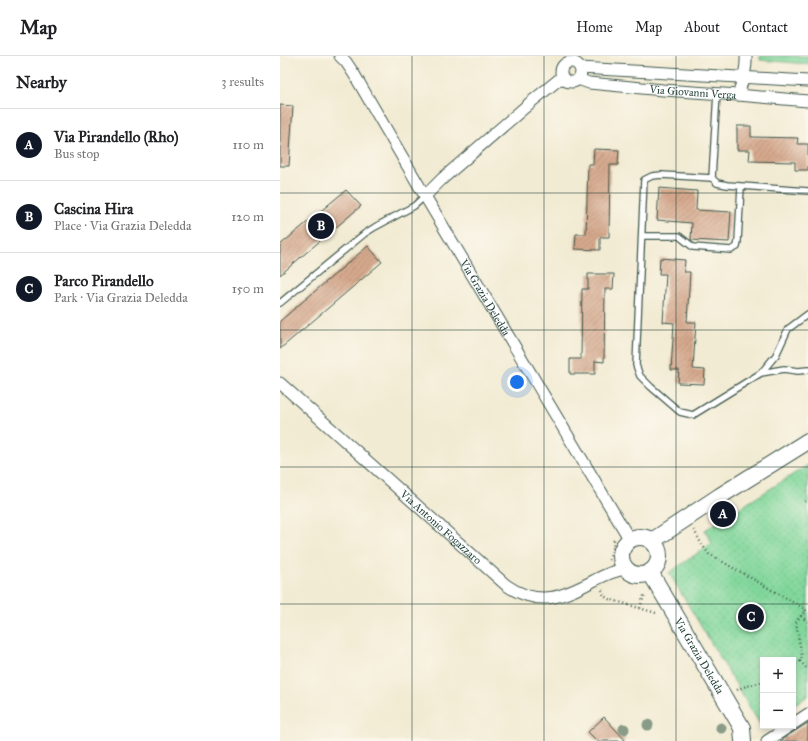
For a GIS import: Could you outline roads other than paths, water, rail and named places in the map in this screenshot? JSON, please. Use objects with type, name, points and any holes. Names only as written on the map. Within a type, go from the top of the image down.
[{"type":"street","name":"Via Grazia Deledda","points":[[340,56],[354,74],[630,540]]},
{"type":"street","points":[[738,95],[747,64],[746,56]]},
{"type":"street","points":[[567,59],[576,63],[580,68],[581,74],[576,81],[567,82],[562,78],[560,72],[567,59]]},
{"type":"street","name":"Via Giovanni Verga","points":[[580,68],[808,81]]},
{"type":"street","points":[[425,196],[442,179],[531,102],[562,78]]},
{"type":"street","name":"Via Giovanni Verga","points":[[578,79],[589,83],[662,90],[808,101]]},
{"type":"street","name":"Via Antonio Fogazzaro","points":[[280,383],[514,591],[530,597],[550,598],[572,592],[617,570],[626,569]]},
{"type":"street","points":[[652,541],[808,441]]},
{"type":"street","points":[[635,537],[647,538],[652,541],[659,551],[660,557],[655,569],[646,574],[637,575],[629,572],[623,563],[621,556],[625,544],[635,537]]},
{"type":"street","name":"Via Grazia Deledda","points":[[650,572],[742,728],[744,741]]},
{"type":"street","points":[[796,722],[808,714]]},
{"type":"street","points":[[766,741],[785,729]]},
{"type":"lane","points":[[712,178],[717,93]]},
{"type":"lane","points":[[808,191],[741,187],[717,183],[712,178],[662,175],[652,176],[644,180],[636,365],[640,376],[680,412],[693,415],[761,373],[776,355],[788,328],[808,314]]},
{"type":"lane","points":[[642,236],[679,236],[693,247],[731,250],[736,247],[738,241],[741,187]]},
{"type":"lane","points":[[280,303],[364,234],[414,206],[425,196]]},
{"type":"lane","points":[[761,373],[784,369],[798,371],[808,370]]},
{"type":"place","name":"Cascina Hira","points":[[321,226]]},
{"type":"place","name":"Via Pirandello (Rho)","points":[[723,514]]},
{"type":"place","name":"Parco Pirandello","points":[[751,617]]}]
